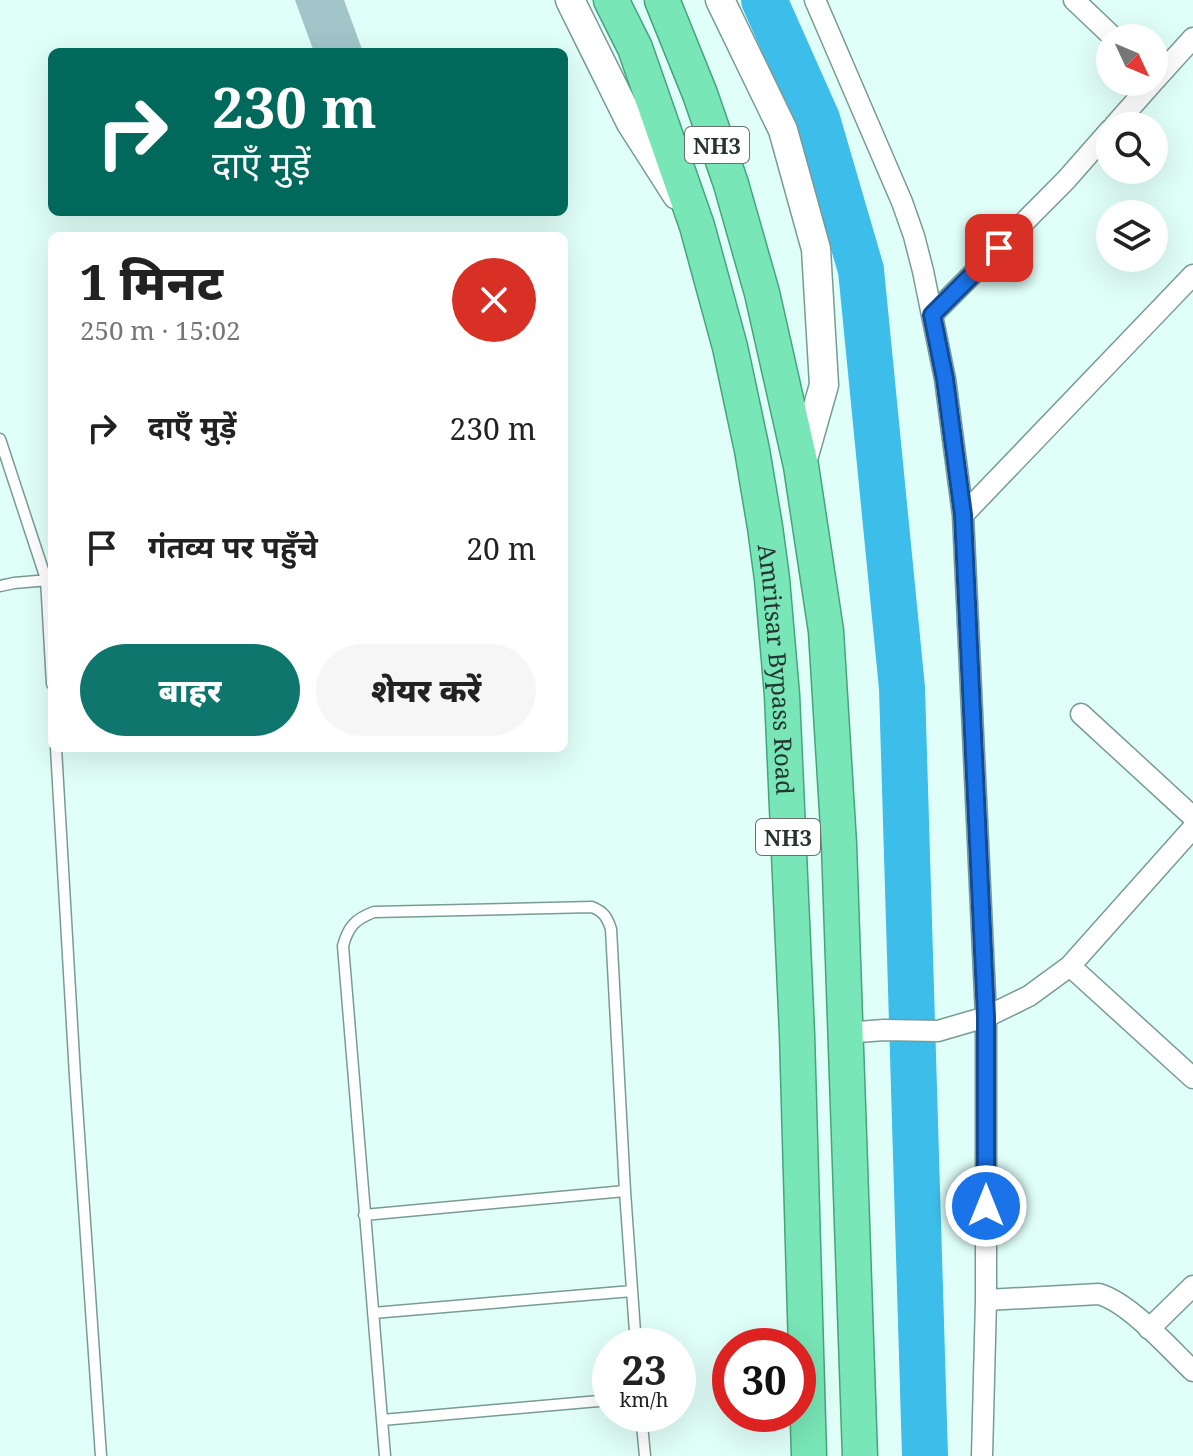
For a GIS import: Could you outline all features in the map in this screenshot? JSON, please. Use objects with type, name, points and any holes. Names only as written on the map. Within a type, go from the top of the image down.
[{"type":"highway","name":"NH3","points":[[611,0],[635,48],[697,226]]},
{"type":"highway","name":"NH3","points":[[662,0],[700,94],[731,184],[762,293],[801,466]]},
{"type":"highway","name":"Amritsar Bypass Road","points":[[697,226],[730,347],[752,450],[772,579],[782,695],[797,1034],[809,1456]]},
{"type":"highway","name":"Amritsar Bypass Road","points":[[801,466],[826,631],[839,844],[860,1456]]},
{"type":"main road","points":[[570,0],[631,123],[697,226]]},
{"type":"main road","points":[[720,0],[783,130],[816,249],[824,385],[801,466]]},
{"type":"street","points":[[815,0],[914,236],[945,379],[963,515],[986,1017],[986,1300],[982,1456]]},
{"type":"street","points":[[1074,0],[1099,24]]},
{"type":"street","points":[[1168,64],[1193,38]]},
{"type":"street","points":[[1126,112],[1139,96]]},
{"type":"street","points":[[932,315],[1096,146]]},
{"type":"street","points":[[963,515],[1193,275]]},
{"type":"street","points":[[1081,714],[1193,817]]},
{"type":"street","points":[[845,1033],[938,1031],[986,1017],[1029,996],[1070,966],[1193,828]]},
{"type":"street","points":[[1070,966],[1193,1078]]},
{"type":"street","points":[[1149,1329],[1193,1286]]},
{"type":"street","points":[[986,1300],[1099,1294],[1109,1297],[1149,1329],[1193,1371]]},
{"type":"lane","points":[[0,439],[48,577]]},
{"type":"lane","points":[[0,586],[48,580]]},
{"type":"lane","points":[[56,752],[101,1456]]},
{"type":"lane","points":[[385,1456],[343,946],[353,924],[364,916],[374,912],[592,907],[607,917],[611,929],[635,1328]]},
{"type":"lane","points":[[364,1215],[625,1191]]},
{"type":"lane","points":[[373,1313],[632,1291]]},
{"type":"lane","points":[[382,1420],[592,1402]]},
{"type":"lane","points":[[643,1432],[645,1456]]},
{"type":"building","points":[[295,0],[344,0],[362,48],[313,48]]},
{"type":"waterway","points":[[764,0],[817,119],[861,270],[902,688],[925,1456]]},
{"type":"route","points":[[986,1206],[986,1017],[963,515],[945,379],[932,315],[999,248]]}]
